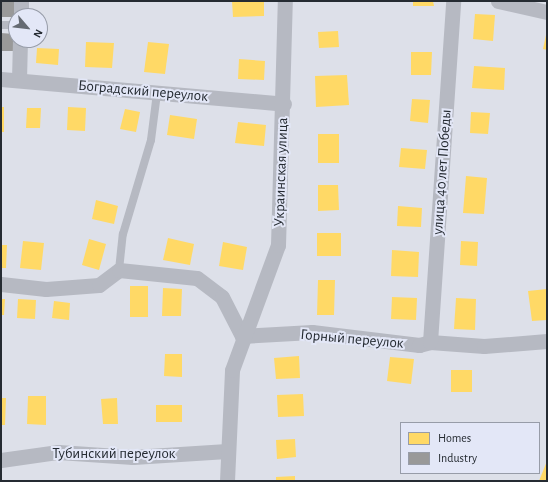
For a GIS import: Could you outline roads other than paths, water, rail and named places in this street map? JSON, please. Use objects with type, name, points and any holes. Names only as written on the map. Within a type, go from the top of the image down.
[{"type":"street","name":"Украинская улица","points":[[227,481],[227,452],[232,370],[242,336],[269,277],[278,245],[284,104],[285,1]]},
{"type":"street","name":"улица 40 лет Победы","points":[[430,342],[454,1]]},
{"type":"street","points":[[498,1],[547,12]]},
{"type":"street","points":[[19,80],[20,48]]},
{"type":"street","name":"Боградский переулок","points":[[1,80],[19,80],[284,104]]},
{"type":"street","points":[[1,284],[46,289],[99,285],[119,270],[197,278],[222,297],[242,336]]},
{"type":"street","name":"Горный переулок","points":[[242,336],[312,332],[419,345],[430,342],[484,346],[547,341]]},
{"type":"street","name":"Тубинский переулок","points":[[1,460],[58,452],[133,457],[227,452]]},
{"type":"lane","points":[[119,270],[123,234],[151,140],[158,92]]}]
